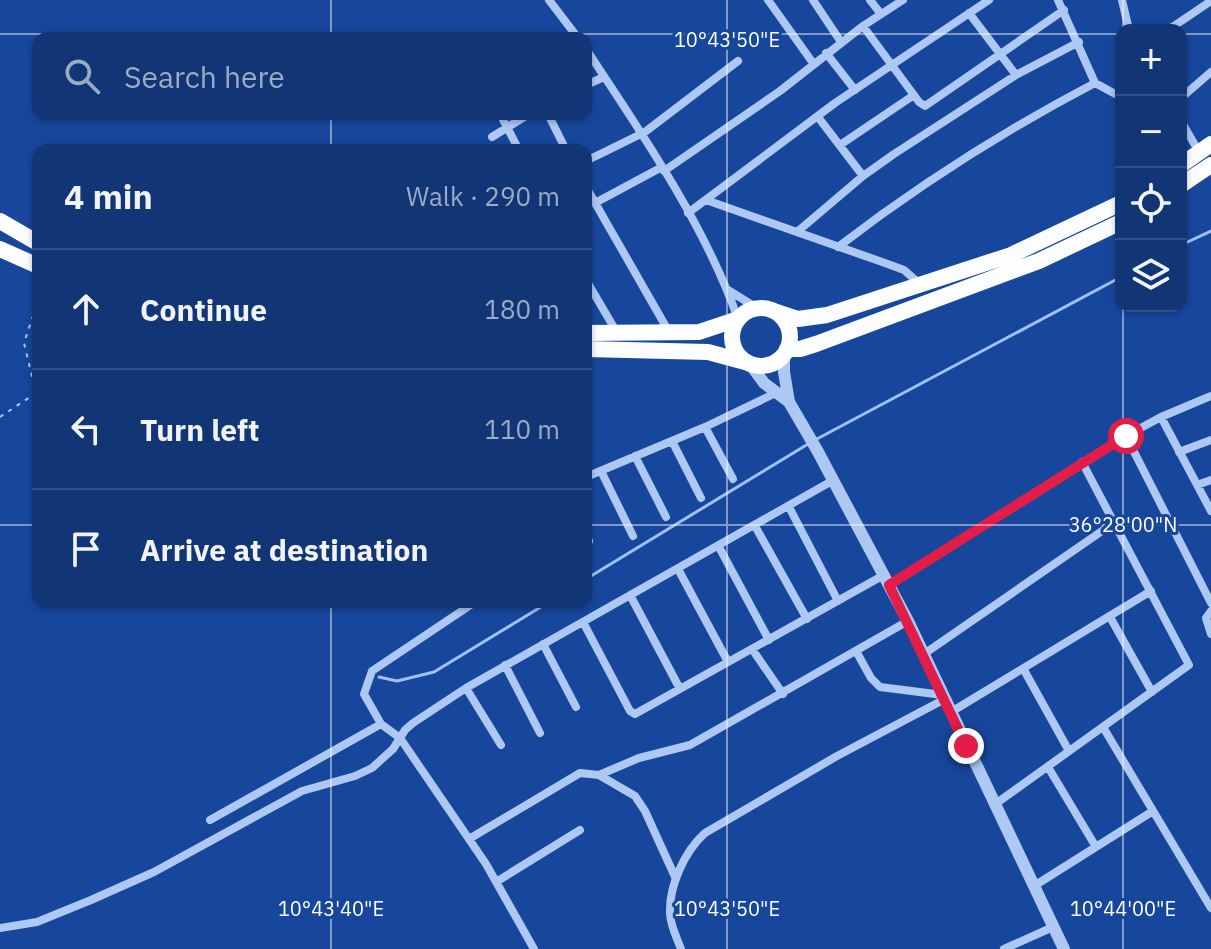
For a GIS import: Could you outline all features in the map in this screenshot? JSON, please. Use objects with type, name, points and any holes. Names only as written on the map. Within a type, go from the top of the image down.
[{"type":"highway","points":[[1187,162],[1207,154]]},
{"type":"highway","points":[[1187,178],[1207,154]]},
{"type":"highway","points":[[592,333],[699,332],[764,309],[798,319],[811,318],[1011,255],[1115,206]]},
{"type":"highway","points":[[0,221],[32,240]]},
{"type":"highway","points":[[592,349],[708,352],[748,363],[769,365],[786,351],[816,344],[1024,267],[1115,225]]},
{"type":"highway","points":[[0,249],[32,263]]},
{"type":"highway","points":[[764,309],[785,321],[790,339],[786,351]]},
{"type":"highway","points":[[738,319],[733,328],[733,347],[748,363]]},
{"type":"street","points":[[549,0],[573,32]]},
{"type":"street","points":[[768,0],[813,63]]},
{"type":"street","points":[[813,0],[841,42]]},
{"type":"street","points":[[870,0],[881,14]]},
{"type":"street","points":[[595,203],[663,169],[780,91],[826,53],[903,0]]},
{"type":"street","points":[[688,213],[892,63],[989,0]]},
{"type":"street","points":[[1058,0],[1095,83],[1119,96]]},
{"type":"street","points":[[1122,0],[1128,24]]},
{"type":"street","points":[[1177,24],[1211,1]]},
{"type":"street","points":[[863,26],[925,106],[1064,10]]},
{"type":"street","points":[[969,13],[1016,75]]},
{"type":"street","points":[[797,232],[863,176],[1016,75],[1079,42]]},
{"type":"street","points":[[826,53],[855,90]]},
{"type":"street","points":[[592,58],[688,213],[728,289],[738,319]]},
{"type":"street","points":[[592,158],[641,134],[738,61]]},
{"type":"street","points":[[1183,96],[1211,72]]},
{"type":"street","points":[[592,82],[604,77]]},
{"type":"street","points":[[838,247],[920,187],[1049,107],[1095,83]]},
{"type":"street","points":[[840,145],[914,95]]},
{"type":"street","points":[[818,117],[863,176]]},
{"type":"street","points":[[503,120],[516,144]]},
{"type":"street","points":[[492,137],[519,120]]},
{"type":"street","points":[[551,120],[563,144]]},
{"type":"street","points":[[1187,129],[1207,154]]},
{"type":"street","points":[[592,198],[670,334]]},
{"type":"street","points":[[706,200],[904,270],[921,285]]},
{"type":"street","points":[[728,289],[764,309]]},
{"type":"street","points":[[592,290],[618,334]]},
{"type":"street","points":[[786,351],[784,372],[789,402]]},
{"type":"street","points":[[748,363],[764,383],[789,402],[809,435],[908,621],[1064,949]]},
{"type":"street","points":[[592,472],[705,427],[778,392]]},
{"type":"street","points":[[583,622],[632,714],[638,713],[838,601],[886,580],[1126,436],[1211,396]]},
{"type":"street","points":[[1161,417],[1211,511]]},
{"type":"street","points":[[705,427],[733,479]]},
{"type":"street","points":[[1126,436],[1211,603]]},
{"type":"street","points":[[1179,452],[1211,440]]},
{"type":"street","points":[[672,441],[701,498]]},
{"type":"street","points":[[635,456],[666,517]]},
{"type":"street","points":[[994,805],[1190,664],[1082,462]]},
{"type":"street","points":[[601,471],[633,536]]},
{"type":"street","points":[[1197,485],[1211,480]]},
{"type":"street","points":[[0,928],[37,922],[91,900],[154,872],[302,791],[372,768],[393,749],[413,723],[466,688],[832,481]]},
{"type":"street","points":[[789,507],[838,601]]},
{"type":"street","points":[[924,654],[1115,522]]},
{"type":"street","points":[[755,526],[807,619]]},
{"type":"street","points":[[719,547],[769,640]]},
{"type":"street","points":[[678,569],[728,662]]},
{"type":"street","points":[[951,712],[1151,591]]},
{"type":"street","points":[[630,595],[680,689]]},
{"type":"street","points":[[466,608],[372,671],[364,694],[381,724],[400,738],[469,839],[534,949]]},
{"type":"street","points":[[1211,611],[1206,625],[1211,634]]},
{"type":"street","points":[[1110,617],[1152,692]]},
{"type":"street","points":[[599,775],[639,758],[690,745],[908,621]]},
{"type":"street","points":[[543,644],[576,707]]},
{"type":"street","points":[[752,649],[783,694]]},
{"type":"street","points":[[856,651],[871,678],[880,687],[944,697]]},
{"type":"street","points":[[505,665],[540,733]]},
{"type":"street","points":[[1024,670],[1069,751]]},
{"type":"street","points":[[466,688],[501,745]]},
{"type":"street","points":[[681,949],[669,911],[676,879],[695,842],[705,833],[944,697]]},
{"type":"street","points":[[210,820],[381,724]]},
{"type":"street","points":[[1103,727],[1211,908]]},
{"type":"street","points":[[1048,767],[1096,847]]},
{"type":"street","points":[[469,839],[580,773],[599,775],[635,796],[676,879]]},
{"type":"street","points":[[1034,886],[1153,811]]},
{"type":"street","points":[[496,882],[580,830]]},
{"type":"street","points":[[1004,949],[1053,927]]},
{"type":"path","points":[[32,319],[24,343],[32,376]]},
{"type":"path","points":[[0,417],[32,396]]},
{"type":"waterway","points":[[1187,242],[1211,231]]},
{"type":"waterway","points":[[815,440],[1115,280]]},
{"type":"waterway","points":[[592,575],[808,444]]},
{"type":"waterway","points":[[379,677],[397,681],[434,672],[539,608]]},
{"type":"route","points":[[966,746],[889,585],[1126,436]]}]
